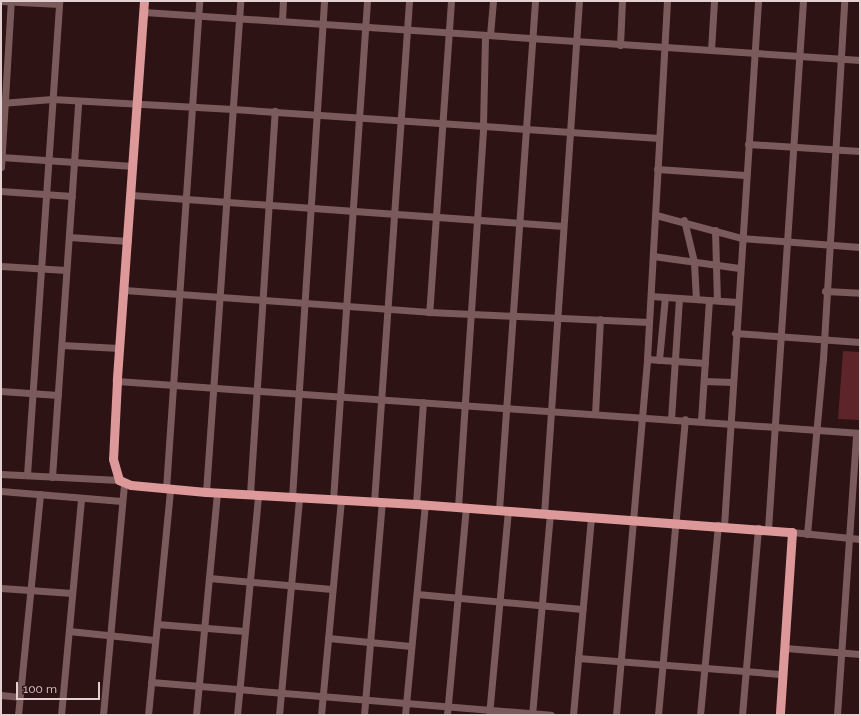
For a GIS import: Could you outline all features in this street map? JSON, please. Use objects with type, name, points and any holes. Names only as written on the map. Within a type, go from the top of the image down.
[{"type":"main road","points":[[144,1],[128,241],[119,348],[113,459],[122,482],[168,489],[217,493],[421,504],[591,518],[721,525],[792,532],[780,715]]},
{"type":"street","points":[[1,1],[59,2],[31,393],[27,475]]},
{"type":"street","points":[[1,167],[4,49],[11,1]]},
{"type":"street","points":[[148,715],[156,640],[168,489],[172,386],[199,1]]},
{"type":"street","points":[[206,492],[215,388],[240,1]]},
{"type":"street","points":[[282,20],[283,1]]},
{"type":"street","points":[[279,715],[291,585],[296,498],[297,394],[324,1]]},
{"type":"street","points":[[321,715],[332,589],[337,500],[339,398],[367,1]]},
{"type":"street","points":[[364,715],[378,502],[382,400],[409,1]]},
{"type":"street","points":[[429,312],[450,1]]},
{"type":"street","points":[[447,715],[458,599],[464,405],[488,35],[493,1]]},
{"type":"street","points":[[489,713],[501,603],[507,408],[535,1]]},
{"type":"street","points":[[532,714],[541,606],[547,514],[551,411],[579,1]]},
{"type":"street","points":[[620,45],[622,1]]},
{"type":"street","points":[[616,715],[647,359],[667,1]]},
{"type":"street","points":[[711,50],[714,1]]},
{"type":"street","points":[[700,715],[721,525],[730,423],[739,268],[758,1]]},
{"type":"street","points":[[768,529],[773,427],[803,1]]},
{"type":"street","points":[[807,534],[823,339],[844,1]]},
{"type":"street","points":[[144,12],[239,17],[576,42],[860,60]]},
{"type":"street","points":[[3,103],[52,99],[78,102],[275,111],[400,121],[526,128],[659,138]]},
{"type":"street","points":[[52,477],[78,102]]},
{"type":"street","points":[[237,715],[250,582],[257,391],[275,111]]},
{"type":"street","points":[[748,144],[860,151]]},
{"type":"street","points":[[1,157],[133,166]]},
{"type":"street","points":[[657,169],[746,176]]},
{"type":"street","points":[[1,191],[72,196]]},
{"type":"street","points":[[131,195],[310,210],[563,226]]},
{"type":"street","points":[[656,215],[684,220],[741,238],[860,248]]},
{"type":"street","points":[[684,220],[694,262],[696,300]]},
{"type":"street","points":[[701,420],[705,362],[713,300],[715,230]]},
{"type":"street","points":[[69,237],[128,241]]},
{"type":"street","points":[[653,256],[739,268]]},
{"type":"street","points":[[1,266],[66,270]]},
{"type":"street","points":[[124,290],[429,312],[649,322]]},
{"type":"street","points":[[825,291],[860,293]]},
{"type":"street","points":[[651,296],[737,302]]},
{"type":"street","points":[[659,360],[665,297]]},
{"type":"street","points":[[671,419],[679,298]]},
{"type":"street","points":[[595,414],[600,319]]},
{"type":"street","points":[[735,333],[860,342]]},
{"type":"street","points":[[62,345],[119,348]]},
{"type":"street","points":[[647,359],[705,362]]},
{"type":"street","points":[[117,381],[339,398],[701,420],[858,433],[837,715]]},
{"type":"street","points":[[704,381],[732,382]]},
{"type":"street","points":[[1,392],[58,395]]},
{"type":"street","points":[[405,715],[417,594],[423,402]]},
{"type":"street","points":[[658,715],[685,419]]},
{"type":"street","points":[[1,474],[122,482],[122,501],[103,715]]},
{"type":"street","points":[[1,491],[122,501]]},
{"type":"street","points":[[196,715],[217,493]]},
{"type":"street","points":[[18,715],[29,590],[40,494]]},
{"type":"street","points":[[61,715],[81,498]]},
{"type":"street","points":[[574,715],[591,518]]},
{"type":"street","points":[[742,715],[758,528]]},
{"type":"street","points":[[792,532],[860,539]]},
{"type":"street","points":[[209,578],[332,589]]},
{"type":"street","points":[[1,588],[72,593]]},
{"type":"street","points":[[417,594],[501,603],[582,609]]},
{"type":"street","points":[[157,624],[245,631]]},
{"type":"street","points":[[69,631],[156,640]]},
{"type":"street","points":[[328,638],[411,646]]},
{"type":"street","points":[[785,648],[860,654]]},
{"type":"street","points":[[578,658],[662,666],[783,674]]},
{"type":"street","points":[[151,682],[448,707],[489,713],[550,715]]},
{"type":"street","points":[[1,695],[19,697]]},
{"type":"shaded area","points":[[843,351],[860,352],[860,420],[838,419]]}]
